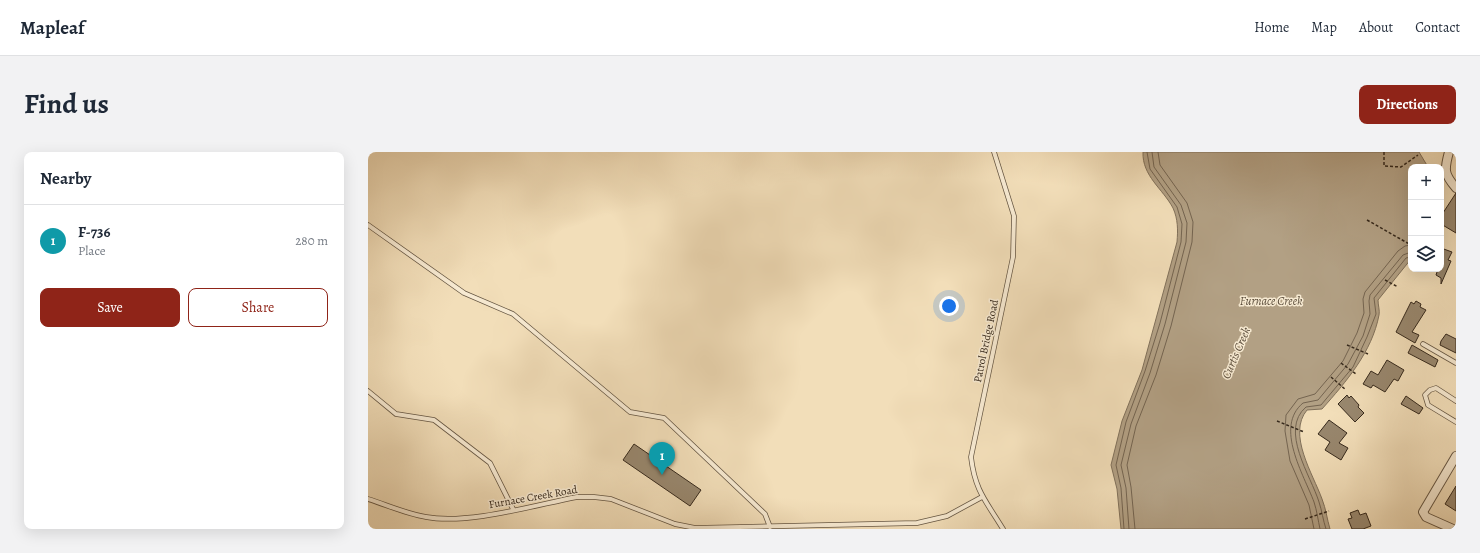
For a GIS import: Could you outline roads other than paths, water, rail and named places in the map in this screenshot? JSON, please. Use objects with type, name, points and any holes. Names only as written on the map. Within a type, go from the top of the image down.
[{"type":"street","points":[[1449,152],[1445,165],[1446,177],[1456,188]]},
{"type":"street","points":[[1453,529],[1426,517],[1423,512],[1456,456]]},
{"type":"lane","name":"Patrol Bridge Road","points":[[994,152],[1014,216],[1015,230],[1013,256],[971,457],[974,477],[982,497],[1003,529]]},
{"type":"lane","points":[[368,225],[464,293],[513,314],[630,412],[664,418],[764,514],[770,527]]},
{"type":"lane","points":[[1423,344],[1456,363]]},
{"type":"lane","points":[[1456,401],[1436,388],[1430,390],[1425,395],[1428,405],[1456,422]]},
{"type":"lane","points":[[368,391],[396,414],[434,420],[490,463],[513,509]]},
{"type":"lane","name":"Furnace Creek Road","points":[[368,499],[426,517],[445,519],[478,516],[577,497],[594,497],[611,499],[675,524],[695,528],[917,523],[947,516],[982,497]]},
{"type":"water","name":"Furnace Creek","points":[[1143,152],[1419,152],[1426,164],[1408,164],[1408,263],[1378,300],[1379,315],[1371,342],[1349,377],[1322,409],[1307,410],[1302,420],[1300,431],[1304,454],[1323,503],[1330,529],[1121,529],[1117,489],[1111,465],[1122,421],[1142,370],[1177,242],[1177,220],[1175,212],[1169,201],[1149,175],[1144,161]]},
{"type":"place","name":"F-736","points":[[662,475]]},
{"type":"water label","name":"Curtis Creek","points":[[1236,353]]}]
